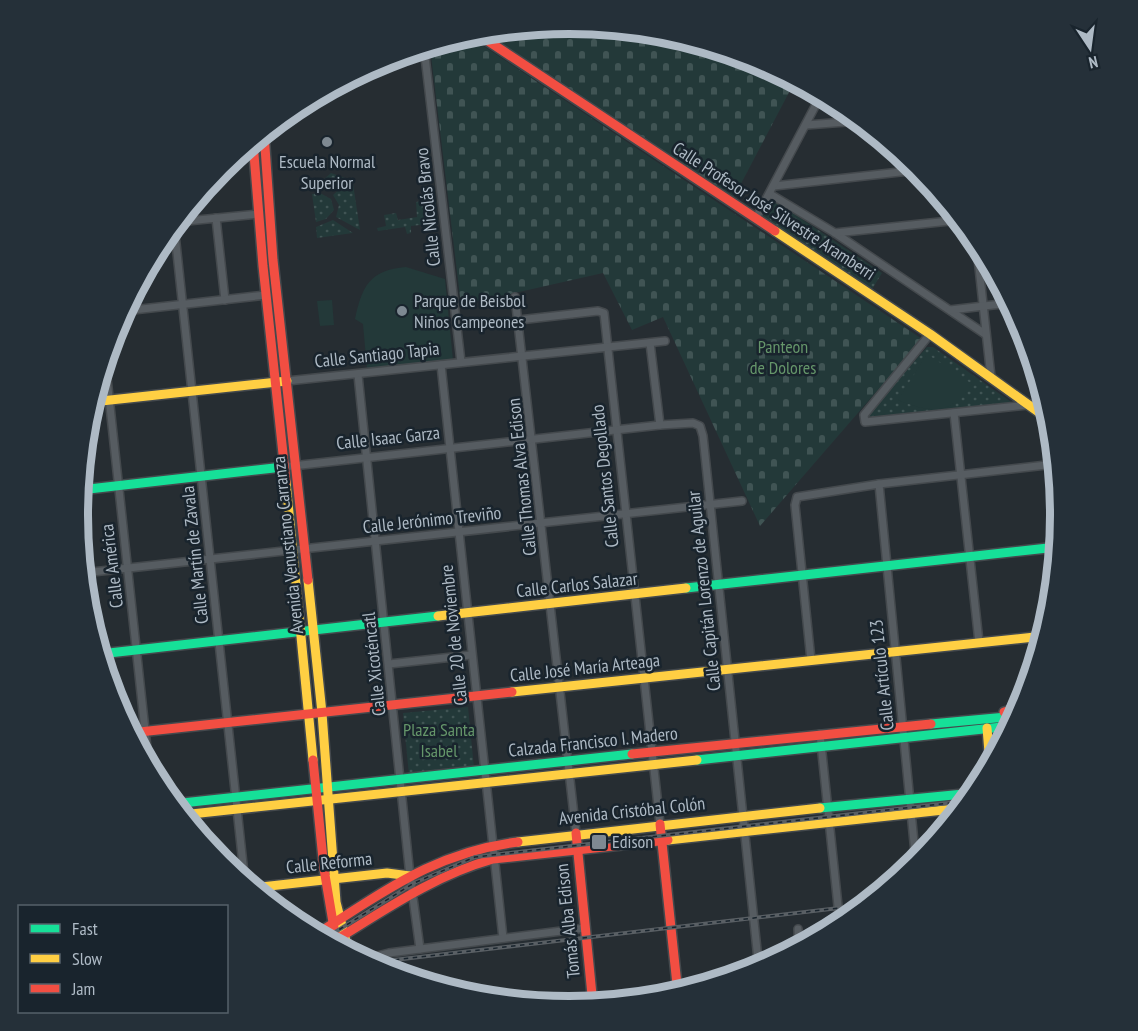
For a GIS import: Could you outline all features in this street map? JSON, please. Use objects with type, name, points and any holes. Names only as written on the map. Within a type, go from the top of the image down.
[{"type":"main road","name":"Calle Profesor José Silvestre Aramberri","points":[[489,42],[930,334],[1039,412]]},
{"type":"main road","name":"Avenida Venustiano Carranza","points":[[265,143],[273,260],[305,549],[311,714],[318,800],[336,922],[335,936]]},
{"type":"main road","name":"Avenida Venustiano Carranza","points":[[254,153],[274,383],[293,550],[322,713],[328,799],[329,879]]},
{"type":"main road","name":"Calle Santiago Tapia","points":[[102,401],[287,381]]},
{"type":"main road","name":"Calle Isaac Garza","points":[[89,489],[283,466]]},
{"type":"main road","name":"Calle Carlos Salazar","points":[[108,653],[635,596],[1049,547]]},
{"type":"main road","name":"Calle José María Arteaga","points":[[140,732],[1035,637]]},
{"type":"main road","points":[[993,718],[1008,710]]},
{"type":"main road","name":"Calzada Francisco I. Madero","points":[[183,803],[902,725],[1005,717]]},
{"type":"main road","name":"Calzada Francisco I. Madero","points":[[192,814],[1001,727]]},
{"type":"main road","points":[[987,728],[989,750]]},
{"type":"main road","name":"Avenida Cristóbal Colón","points":[[324,929],[410,876],[447,858],[491,844],[576,833],[962,793]]},
{"type":"main road","name":"Avenida Cristóbal Colón","points":[[340,939],[412,891],[454,870],[493,859],[950,809]]},
{"type":"main road","name":"Calle Santos Degollado","points":[[660,824],[677,984]]},
{"type":"main road","name":"Tomás Alba Edison","points":[[576,833],[592,995]]},
{"type":"main road","name":"Calle Reforma","points":[[263,887],[387,873],[410,876]]},
{"type":"main road","name":"Avenida Venustiano Carranza","points":[[336,922],[345,935],[347,942]]},
{"type":"street","name":"Calle Nicolás Bravo","points":[[425,57],[460,362]]},
{"type":"street","points":[[756,218],[816,103]]},
{"type":"street","points":[[806,125],[845,122]]},
{"type":"street","points":[[774,186],[905,171]]},
{"type":"street","points":[[770,194],[835,233],[985,334]]},
{"type":"street","points":[[188,222],[258,214]]},
{"type":"street","points":[[216,218],[225,300]]},
{"type":"street","points":[[835,233],[949,221]]},
{"type":"street","name":"Calle Martín de Zavala","points":[[177,237],[182,305],[212,558],[244,869]]},
{"type":"street","points":[[978,262],[991,377]]},
{"type":"street","points":[[135,310],[266,295]]},
{"type":"street","name":"Calle Thomas Alva Edison","points":[[515,297],[524,356],[576,833]]},
{"type":"street","points":[[950,310],[1000,304]]},
{"type":"street","name":"Calle Santos Degollado","points":[[519,320],[598,311],[604,313],[660,824]]},
{"type":"street","points":[[930,334],[864,415],[863,419],[868,423],[1037,404]]},
{"type":"street","name":"Calle Santiago Tapia","points":[[287,381],[665,341]]},
{"type":"street","points":[[650,343],[660,425]]},
{"type":"street","name":"Calle 20 de Noviembre","points":[[441,365],[491,844],[503,938]]},
{"type":"street","name":"Calle Xicoténcatl","points":[[358,375],[410,876],[420,949]]},
{"type":"street","name":"Calle América","points":[[108,380],[117,486],[147,745]]},
{"type":"street","points":[[954,413],[979,642]]},
{"type":"street","name":"Calle Isaac Garza","points":[[283,466],[660,425],[693,423],[700,426]]},
{"type":"street","name":"Calle Capitán Lorenzo de Aguilar","points":[[700,426],[736,754]]},
{"type":"street","points":[[812,660],[795,500],[801,495],[1047,465]]},
{"type":"street","name":"Calle Artículo 123","points":[[879,484],[915,850]]},
{"type":"street","name":"Calle Jerónimo Treviño","points":[[91,572],[742,501]]},
{"type":"street","points":[[389,664],[471,656]]},
{"type":"street","points":[[820,734],[839,913]]},
{"type":"street","points":[[736,754],[758,958]]},
{"type":"street","points":[[378,957],[420,949],[585,927]]},
{"type":"street","points":[[798,929],[799,938]]},
{"type":"green space","points":[[569,34],[663,44],[724,60],[791,89],[734,197],[496,41]]},
{"type":"green space","name":"Panteon de Dolores","points":[[479,43],[922,339],[760,526],[663,317],[632,330],[603,273],[461,305],[431,55]]},
{"type":"green space","points":[[331,173],[345,178],[330,191],[313,189]]},
{"type":"green space","points":[[352,177],[360,230],[336,217],[339,205],[333,195]]},
{"type":"green space","points":[[320,193],[331,199],[334,210],[326,219],[316,222],[312,194]]},
{"type":"green space","points":[[435,199],[438,223],[411,226],[411,233],[407,234],[405,227],[378,231],[377,228],[386,226],[384,215],[396,213],[398,220],[417,217],[416,202]]},
{"type":"green space","points":[[772,199],[882,273],[871,291],[764,220],[763,214]]},
{"type":"green space","points":[[333,220],[353,233],[317,238],[316,227]]},
{"type":"green space","name":"Parque de Beisbol Niños Campeones","points":[[406,267],[445,279],[453,360],[367,369],[363,324],[355,319],[361,297],[376,276]]},
{"type":"green space","points":[[332,300],[334,325],[320,326],[317,301]]},
{"type":"green space","points":[[927,347],[933,347],[1014,404],[868,423],[865,417]]},
{"type":"green space","points":[[927,354],[972,384],[956,402],[948,407],[930,409],[898,400]]},
{"type":"green space","name":"Plaza Santa Isabel","points":[[468,707],[474,768],[409,775],[403,713]]},
{"type":"railway","points":[[332,934],[414,883],[475,857],[955,802]]},
{"type":"railway","points":[[387,961],[847,907]]},
{"type":"traffic: fast","points":[[89,489],[283,467]]},
{"type":"traffic: fast","points":[[686,588],[1049,548]]},
{"type":"traffic: fast","points":[[108,653],[438,616]]},
{"type":"traffic: fast","points":[[931,724],[1005,717]]},
{"type":"traffic: fast","points":[[697,760],[1000,727]]},
{"type":"traffic: fast","points":[[183,803],[632,754]]},
{"type":"traffic: fast","points":[[820,808],[961,794]]},
{"type":"traffic: slow","points":[[775,231],[930,334],[1039,412]]},
{"type":"traffic: slow","points":[[102,401],[287,381]]},
{"type":"traffic: slow","points":[[286,482],[313,760]]},
{"type":"traffic: slow","points":[[308,580],[322,713],[336,902],[346,942]]},
{"type":"traffic: slow","points":[[438,616],[686,588]]},
{"type":"traffic: slow","points":[[512,692],[1035,637]]},
{"type":"traffic: slow","points":[[987,728],[989,750]]},
{"type":"traffic: slow","points":[[192,814],[697,760]]},
{"type":"traffic: slow","points":[[518,842],[820,808]]},
{"type":"traffic: slow","points":[[668,840],[950,809]]},
{"type":"traffic: slow","points":[[264,887],[387,873],[410,876]]},
{"type":"traffic: jam","points":[[489,42],[775,231]]},
{"type":"traffic: jam","points":[[265,143],[273,260],[308,580]]},
{"type":"traffic: jam","points":[[254,152],[263,266],[286,482]]},
{"type":"traffic: jam","points":[[140,732],[512,692]]},
{"type":"traffic: jam","points":[[1004,712],[1008,711]]},
{"type":"traffic: jam","points":[[632,754],[931,724]]},
{"type":"traffic: jam","points":[[313,760],[324,869],[335,936]]},
{"type":"traffic: jam","points":[[660,824],[677,984]]},
{"type":"traffic: jam","points":[[576,833],[592,995]]},
{"type":"traffic: jam","points":[[339,938],[432,883],[493,859],[668,840]]},
{"type":"traffic: jam","points":[[324,929],[388,889],[435,864],[488,847],[518,842]]},
{"type":"place","name":"Escuela Normal Superior","points":[[327,142]]},
{"type":"place","name":"Parque de Beisbol Niños Campeones","points":[[402,311]]},
{"type":"place","name":"Edison","points":[[599,842]]}]
